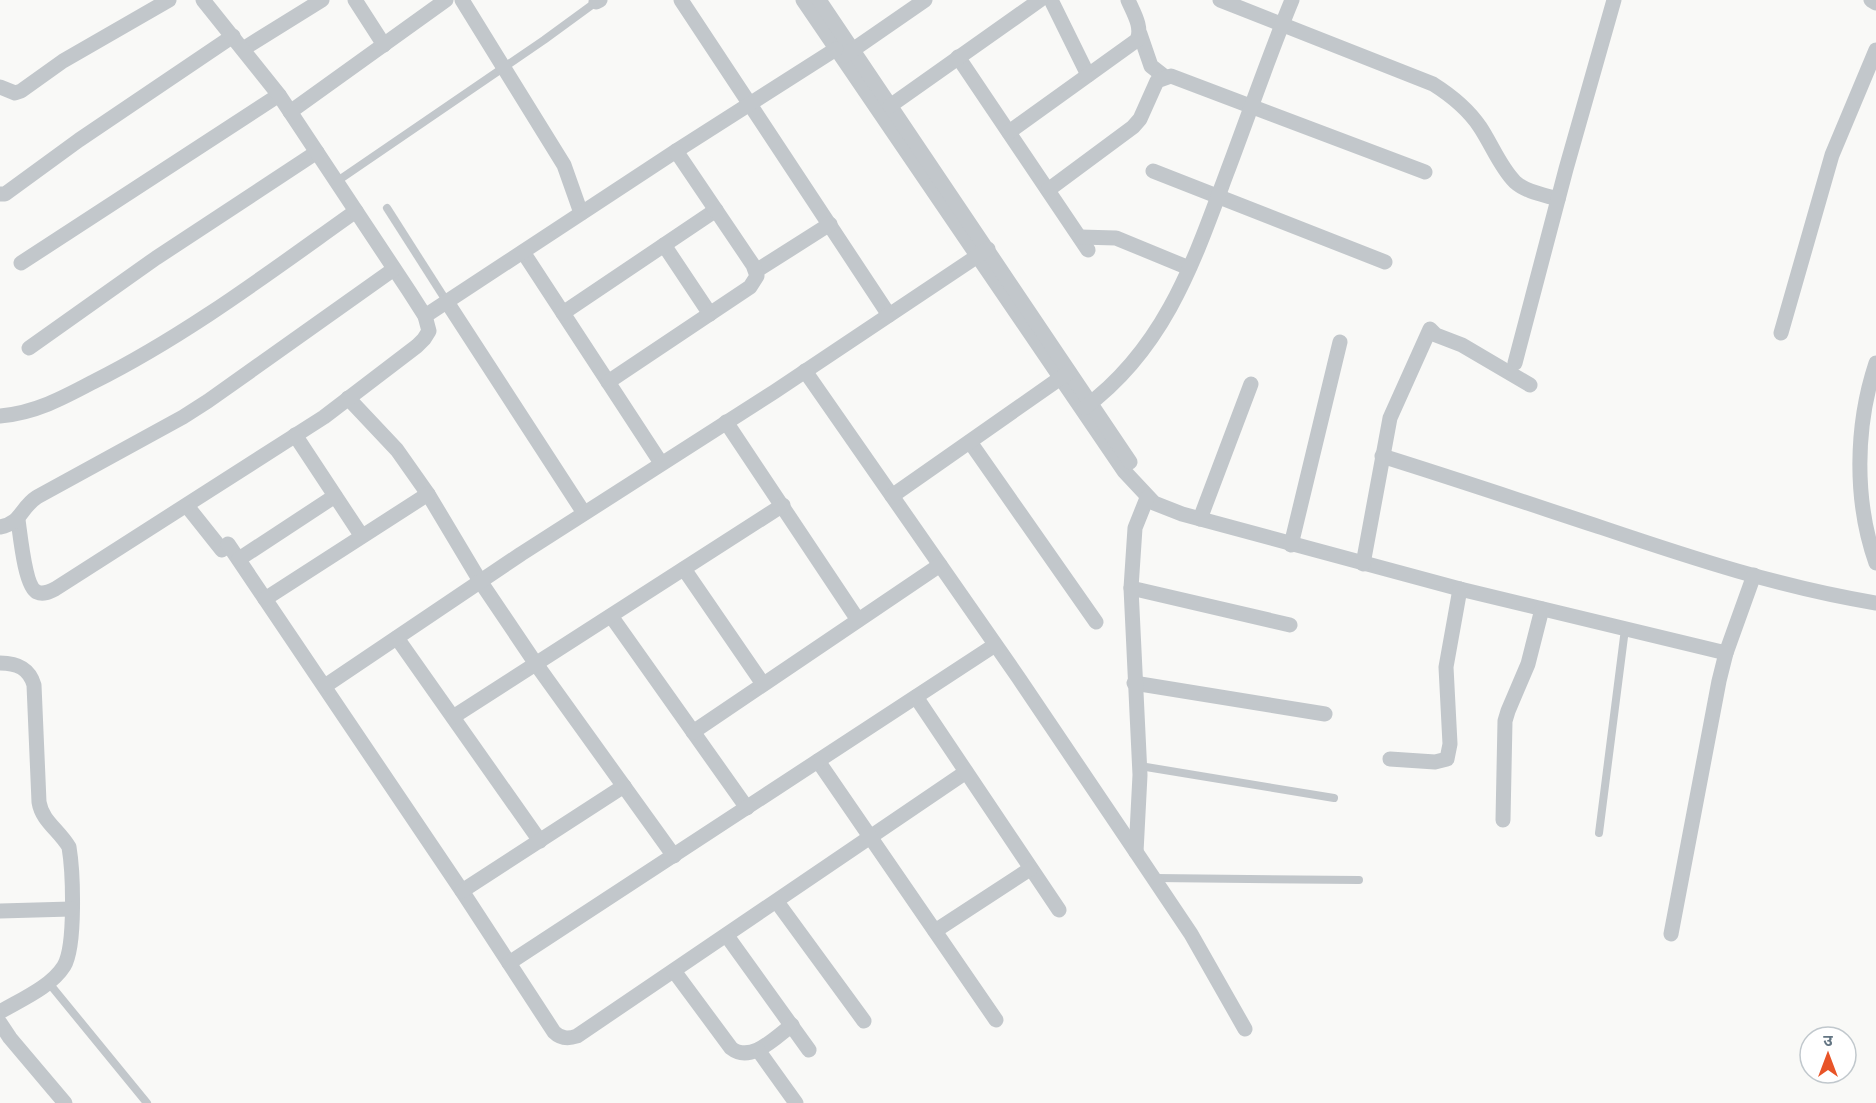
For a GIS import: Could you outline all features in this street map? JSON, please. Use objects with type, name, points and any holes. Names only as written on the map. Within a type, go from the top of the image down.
[{"type":"street","points":[[0,87],[15,93],[21,91],[63,61],[169,0]]},
{"type":"street","points":[[18,520],[32,588],[37,592],[46,593],[295,435],[348,398],[424,339],[429,331],[425,316],[290,112],[203,0]]},
{"type":"street","points":[[243,49],[322,0]]},
{"type":"street","points":[[355,0],[384,45]]},
{"type":"street","points":[[290,112],[446,0]]},
{"type":"street","points":[[462,0],[564,165],[581,213]]},
{"type":"street","points":[[681,0],[889,315]]},
{"type":"street","points":[[808,0],[1087,407],[1167,509]]},
{"type":"street","points":[[425,316],[676,151],[750,105],[844,53],[925,0]]},
{"type":"street","points":[[890,106],[1040,0]]},
{"type":"street","points":[[1051,0],[1088,75]]},
{"type":"street","points":[[1128,0],[1151,66],[1165,77]]},
{"type":"street","points":[[1220,0],[1410,74],[1450,94],[1481,128],[1506,170],[1516,182],[1525,188],[1558,199]]},
{"type":"street","points":[[1087,407],[1122,376],[1140,356],[1168,312],[1190,268],[1292,0]]},
{"type":"street","points":[[1515,363],[1614,0]]},
{"type":"street","points":[[1871,0],[1876,3]]},
{"type":"street","points":[[1009,132],[1137,40],[1140,34]]},
{"type":"street","points":[[0,194],[5,194],[79,140],[233,36]]},
{"type":"street","points":[[1781,333],[1832,155],[1876,50]]},
{"type":"street","points":[[844,53],[890,106],[983,253]]},
{"type":"street","points":[[958,57],[1084,244],[1116,238],[1190,268]]},
{"type":"street","points":[[1048,190],[1133,127],[1140,119],[1157,81],[1171,76],[1425,172]]},
{"type":"street","points":[[21,263],[279,96]]},
{"type":"street","points":[[608,382],[750,287],[757,276],[756,271],[676,151]]},
{"type":"street","points":[[29,348],[156,258],[317,152]]},
{"type":"street","points":[[1153,171],[1385,262]]},
{"type":"street","points":[[563,313],[716,210]]},
{"type":"street","points":[[0,416],[33,411],[138,359],[208,316],[356,211]]},
{"type":"street","points":[[756,271],[830,224]]},
{"type":"street","points":[[664,245],[710,314]]},
{"type":"street","points":[[523,252],[662,464]]},
{"type":"street","points":[[325,686],[480,581],[983,253]]},
{"type":"street","points":[[0,527],[18,520],[28,503],[183,417],[394,269]]},
{"type":"street","points":[[447,302],[584,513]]},
{"type":"street","points":[[1363,564],[1390,418],[1430,329],[1436,335],[1462,345],[1530,385]]},
{"type":"street","points":[[1291,545],[1340,342]]},
{"type":"street","points":[[1876,363],[1865,408],[1860,471],[1866,531],[1876,563]]},
{"type":"street","points":[[805,371],[1136,852],[1196,943],[1245,1029]]},
{"type":"street","points":[[892,496],[1065,375]]},
{"type":"street","points":[[1200,519],[1251,384]]},
{"type":"street","points":[[348,398],[397,450],[428,494],[480,581],[674,856]]},
{"type":"street","points":[[1087,407],[1130,479],[1147,498],[1161,507],[1363,564],[1726,653]]},
{"type":"street","points":[[726,422],[858,620]]},
{"type":"street","points":[[295,435],[361,535]]},
{"type":"street","points":[[970,442],[1096,622]]},
{"type":"street","points":[[1382,456],[1461,480],[1684,555],[1754,575],[1876,603]]},
{"type":"street","points":[[265,599],[361,535],[428,494]]},
{"type":"street","points":[[239,559],[335,496]]},
{"type":"street","points":[[1136,852],[1140,766],[1134,683],[1131,588],[1135,528],[1147,498]]},
{"type":"street","points":[[453,717],[783,505]]},
{"type":"street","points":[[186,506],[239,559],[559,1037],[570,1038],[577,1035],[727,936],[966,772]]},
{"type":"street","points":[[693,732],[940,565]]},
{"type":"street","points":[[684,569],[763,684]]},
{"type":"street","points":[[1671,933],[1726,653],[1754,575]]},
{"type":"street","points":[[1131,588],[1290,625]]},
{"type":"street","points":[[1390,759],[1441,762],[1447,759],[1450,744],[1446,667],[1460,589]]},
{"type":"street","points":[[1503,820],[1505,721],[1528,664],[1542,609]]},
{"type":"street","points":[[611,616],[747,808]]},
{"type":"street","points":[[397,638],[540,840]]},
{"type":"street","points":[[509,963],[995,645]]},
{"type":"street","points":[[0,663],[17,665],[31,675],[35,700],[40,812],[64,838],[69,847],[71,909],[69,956],[64,967],[48,982],[0,1012]]},
{"type":"street","points":[[1134,683],[1325,714]]},
{"type":"street","points":[[916,697],[1059,910]]},
{"type":"street","points":[[818,761],[996,1020]]},
{"type":"street","points":[[462,891],[624,786]]},
{"type":"street","points":[[935,931],[1030,869]]},
{"type":"street","points":[[777,902],[864,1022]]},
{"type":"street","points":[[0,911],[71,909]]},
{"type":"street","points":[[727,936],[809,1050]]},
{"type":"street","points":[[674,971],[737,1053],[743,1054],[758,1050],[792,1025]]},
{"type":"street","points":[[0,1023],[65,1103]]},
{"type":"street","points":[[758,1050],[796,1103]]},
{"type":"lane","points":[[336,182],[598,1]]},
{"type":"lane","points":[[387,208],[447,302]]},
{"type":"lane","points":[[1599,833],[1625,629]]},
{"type":"lane","points":[[1140,766],[1334,798]]},
{"type":"lane","points":[[1153,878],[1359,880]]},
{"type":"lane","points":[[48,982],[147,1103]]}]
